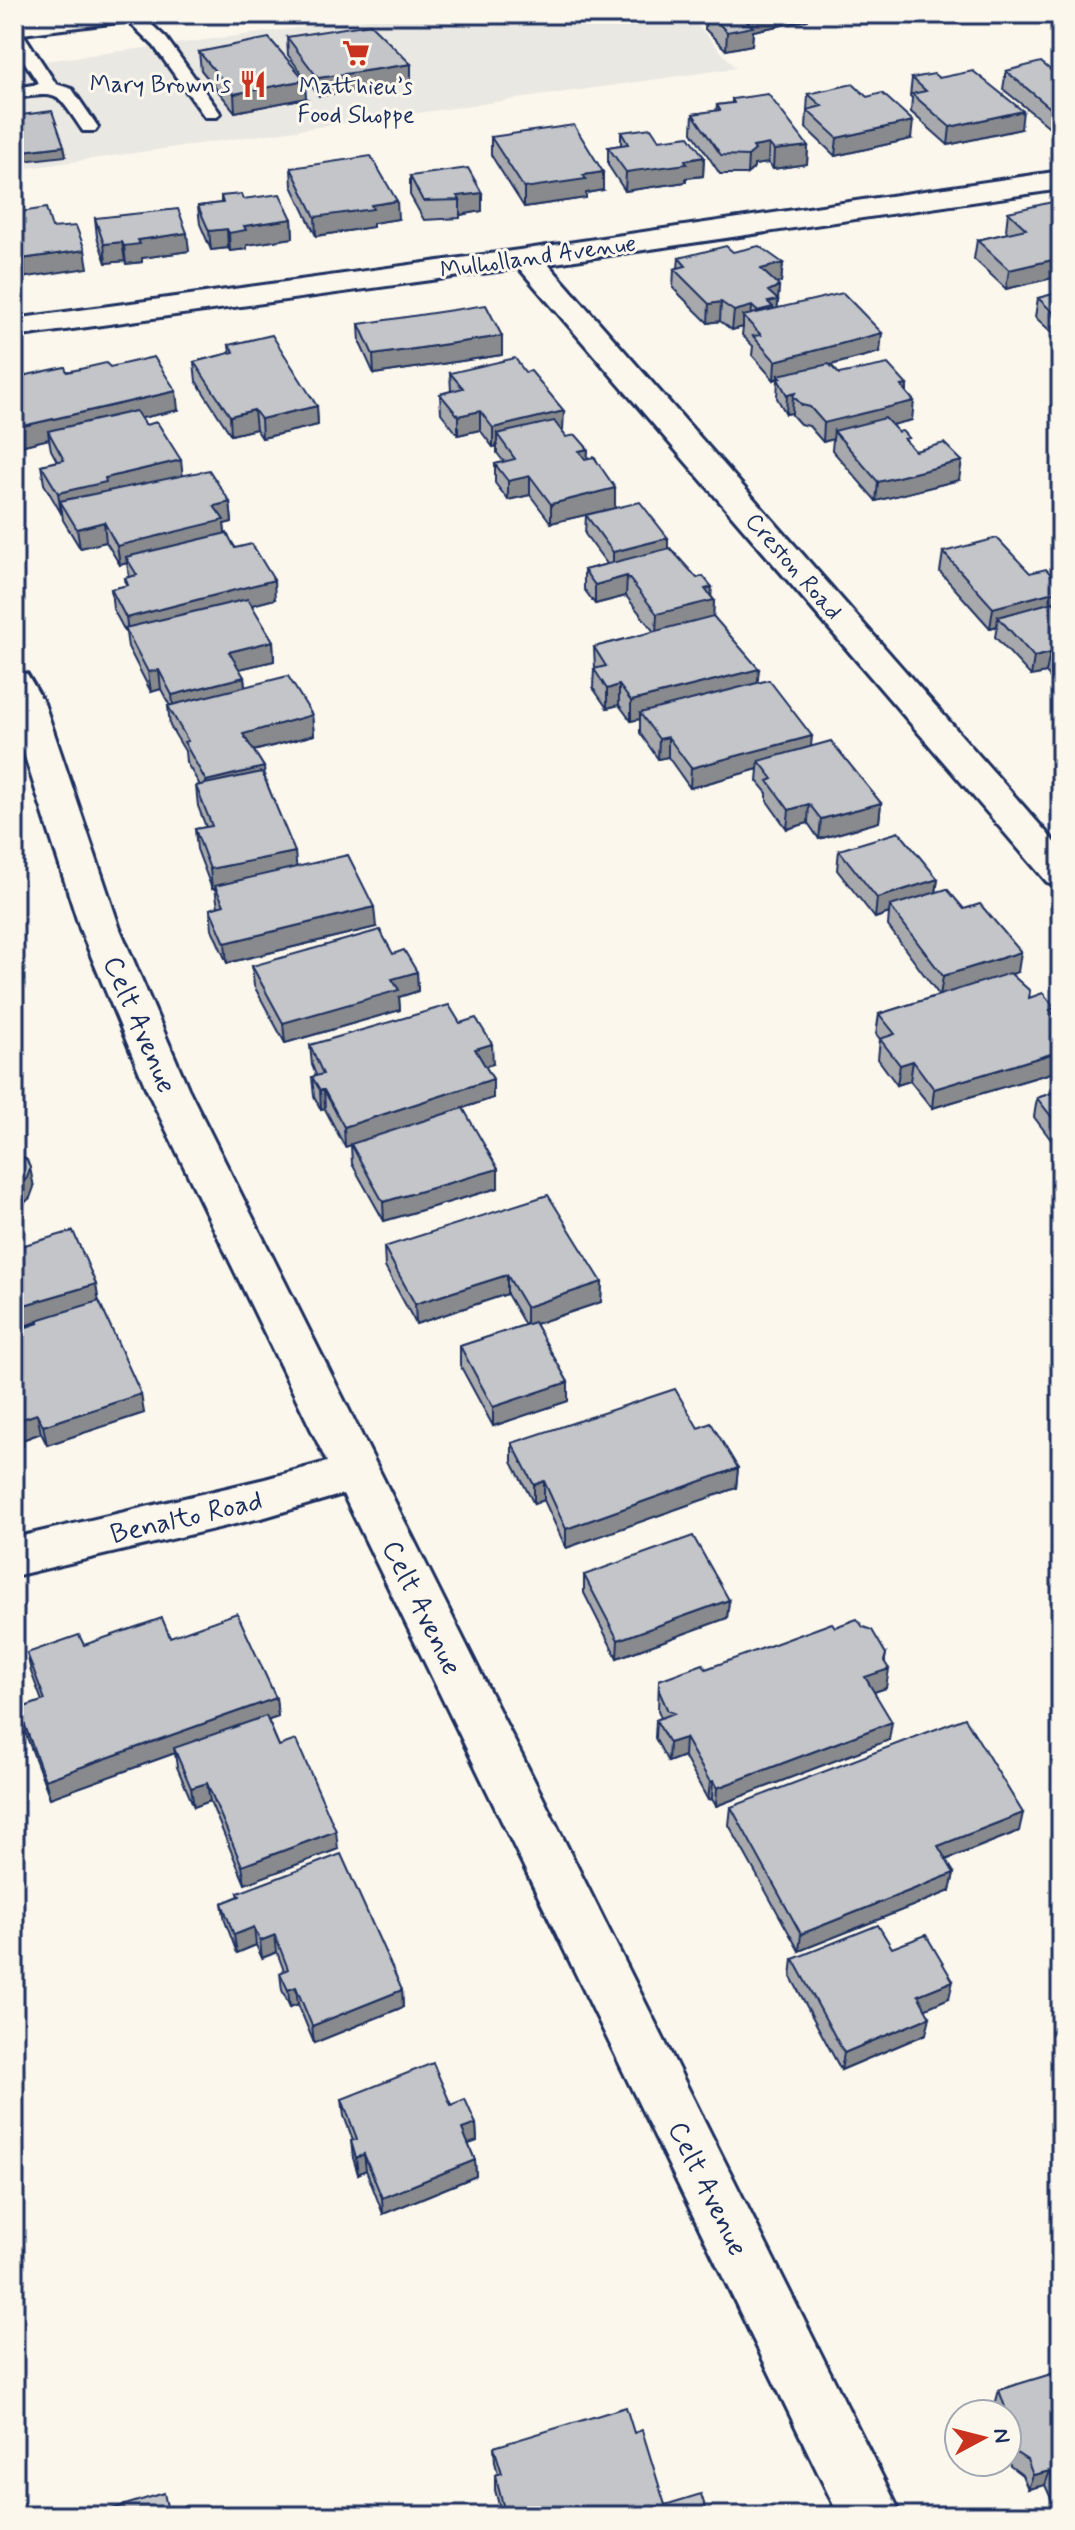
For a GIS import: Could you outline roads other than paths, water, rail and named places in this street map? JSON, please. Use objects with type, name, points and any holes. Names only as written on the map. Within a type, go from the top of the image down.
[{"type":"street","points":[[14,30],[119,14]]},
{"type":"street","name":"Mulholland Avenue","points":[[14,328],[527,258],[1061,180]]},
{"type":"street","name":"Creston Road","points":[[527,258],[1061,873]]},
{"type":"street","name":"Celt Avenue","points":[[18,697],[100,929],[167,1088],[871,2516]]},
{"type":"street","name":"Benalto Road","points":[[14,1557],[265,1498],[356,1472]]},
{"type":"lane","points":[[130,14],[160,42],[211,113]]},
{"type":"lane","points":[[14,30],[50,88]]},
{"type":"lane","points":[[14,93],[50,88],[66,93],[89,127]]},
{"type":"place","name":"Matthieu’s Food Shoppe","points":[[356,53]]},
{"type":"place","name":"Mary Brown's","points":[[253,84]]}]
